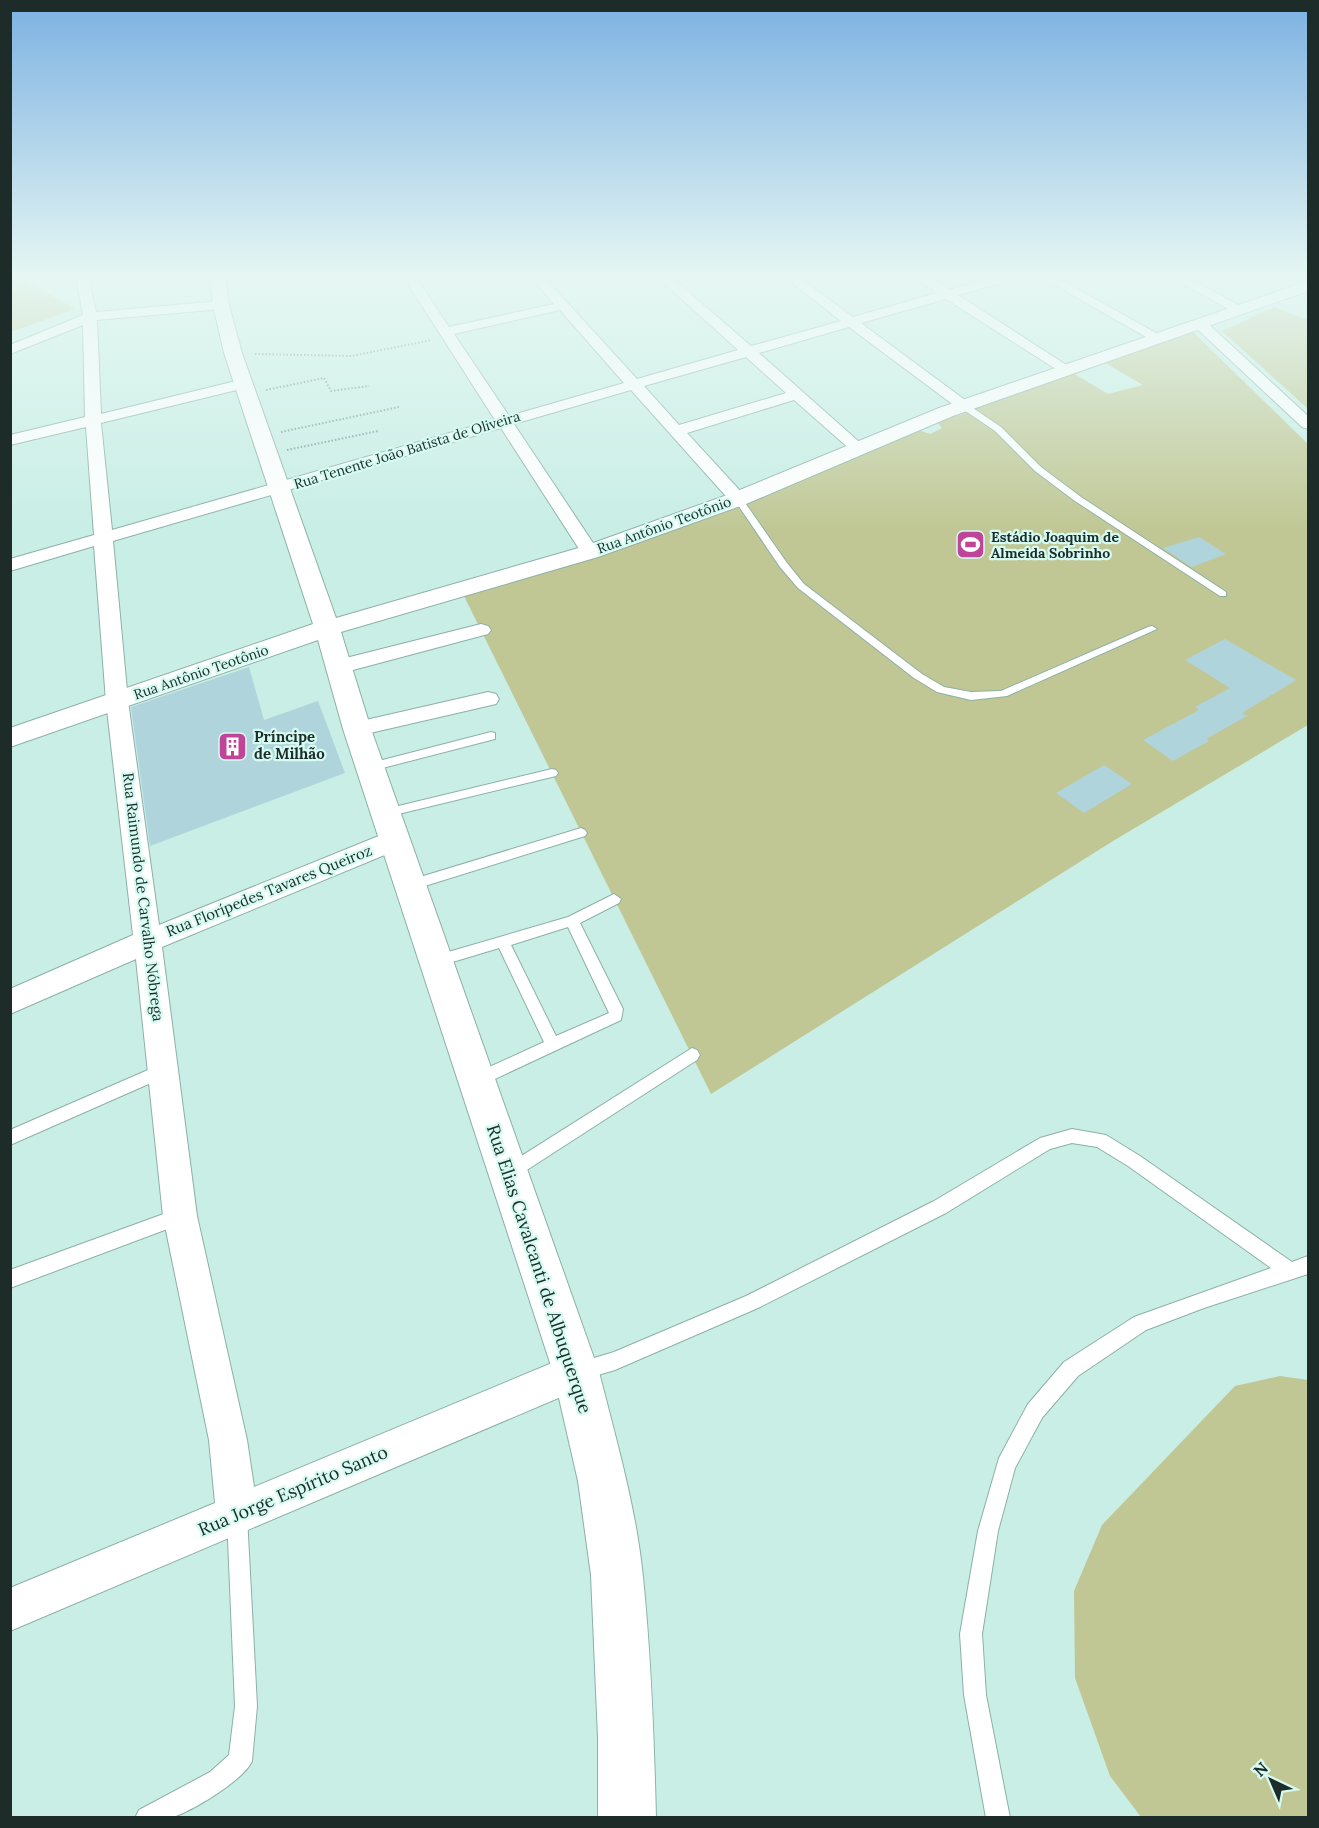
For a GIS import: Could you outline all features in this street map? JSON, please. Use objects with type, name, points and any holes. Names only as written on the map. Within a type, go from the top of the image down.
[{"type":"street","name":"Rua Raimundo de Carvalho Nóbrega","points":[[91,361],[93,420],[102,539],[117,701],[164,1070],[180,1216],[228,1440],[237,1515]]},
{"type":"street","name":"Rua Elias Cavalcanti de Albuquerque","points":[[236,361],[327,628],[357,729],[576,1372],[602,1481],[617,1575],[626,1738],[627,1818]]},
{"type":"street","points":[[464,361],[590,552]]},
{"type":"street","points":[[612,361],[738,499]]},
{"type":"street","name":"Rua Tenente João Batista de Oliveira","points":[[10,565],[716,361]]},
{"type":"street","points":[[758,361],[858,448]]},
{"type":"street","points":[[902,361],[964,406]]},
{"type":"street","points":[[1053,361],[1067,370]]},
{"type":"street","name":"Rua Antônio Teotônio","points":[[10,738],[327,628],[590,552],[738,499],[964,406],[1092,361]]},
{"type":"street","points":[[1240,361],[1308,424]]},
{"type":"street","points":[[10,440],[93,420],[246,389]]},
{"type":"street","points":[[675,430],[795,395]]},
{"type":"street","points":[[338,667],[481,630]]},
{"type":"street","points":[[357,729],[488,699]]},
{"type":"street","name":"Rua Florípedes Tavares Queiroz","points":[[10,1002],[148,941],[391,827]]},
{"type":"street","name":"Rua Jorge Espírito Santo","points":[[10,1610],[576,1372]]},
{"type":"lane","points":[[964,406],[998,429],[1038,469],[1078,499],[1223,594]]},
{"type":"lane","points":[[738,499],[763,532],[783,566],[801,586],[892,657],[942,690],[971,696],[1003,694],[1152,629]]},
{"type":"lane","points":[[371,767],[491,736]]},
{"type":"lane","points":[[391,827],[552,774]]},
{"type":"lane","points":[[412,885],[581,833]]},
{"type":"lane","points":[[436,961],[572,921],[614,899]]},
{"type":"lane","points":[[477,1080],[616,1016],[616,1009],[572,921]]},
{"type":"lane","points":[[502,941],[554,1045]]},
{"type":"lane","points":[[509,1173],[692,1055]]},
{"type":"lane","points":[[10,1138],[164,1070]]},
{"type":"lane","points":[[576,1372],[615,1361],[752,1302],[940,1207],[1046,1143],[1071,1136],[1100,1140],[1299,1268]]},
{"type":"lane","points":[[10,1279],[180,1216]]},
{"type":"lane","points":[[998,1818],[975,1695],[971,1634],[988,1531],[1006,1464],[1035,1411],[1071,1369],[1140,1323],[1299,1268]]},
{"type":"lane","points":[[147,1818],[218,1780],[240,1761],[246,1706],[237,1515]]},
{"type":"path","points":[[246,389],[324,378],[331,391],[369,386]]},
{"type":"path","points":[[262,435],[399,407]]},
{"type":"path","points":[[268,454],[378,431]]},
{"type":"green space","points":[[1103,361],[1223,361],[1308,444],[1308,725],[1113,841],[711,1094],[464,596],[701,516],[912,428],[930,434],[942,428],[937,422],[976,410],[975,404],[1071,372],[1108,394],[1143,385]]},
{"type":"green space","points":[[1255,361],[1308,361],[1308,409]]},
{"type":"green space","points":[[1280,1376],[1308,1380],[1308,1817],[1141,1817],[1110,1776],[1075,1678],[1074,1591],[1102,1525],[1235,1386]]},
{"type":"building","points":[[1199,537],[1226,554],[1192,567],[1163,548]]},
{"type":"building","points":[[1225,639],[1296,680],[1242,713],[1247,716],[1173,761],[1143,740],[1199,710],[1195,707],[1230,688],[1185,660]]},
{"type":"building","name":"Príncipe de Milhão","points":[[249,667],[264,720],[318,701],[345,773],[150,846],[131,707]]},
{"type":"building","points":[[1104,765],[1132,784],[1084,813],[1056,793]]},
{"type":"place","name":"Estádio Joaquim de Almeida Sobrinho","points":[[970,545]]},
{"type":"place","name":"Príncipe de Milhão","points":[[233,746]]}]
